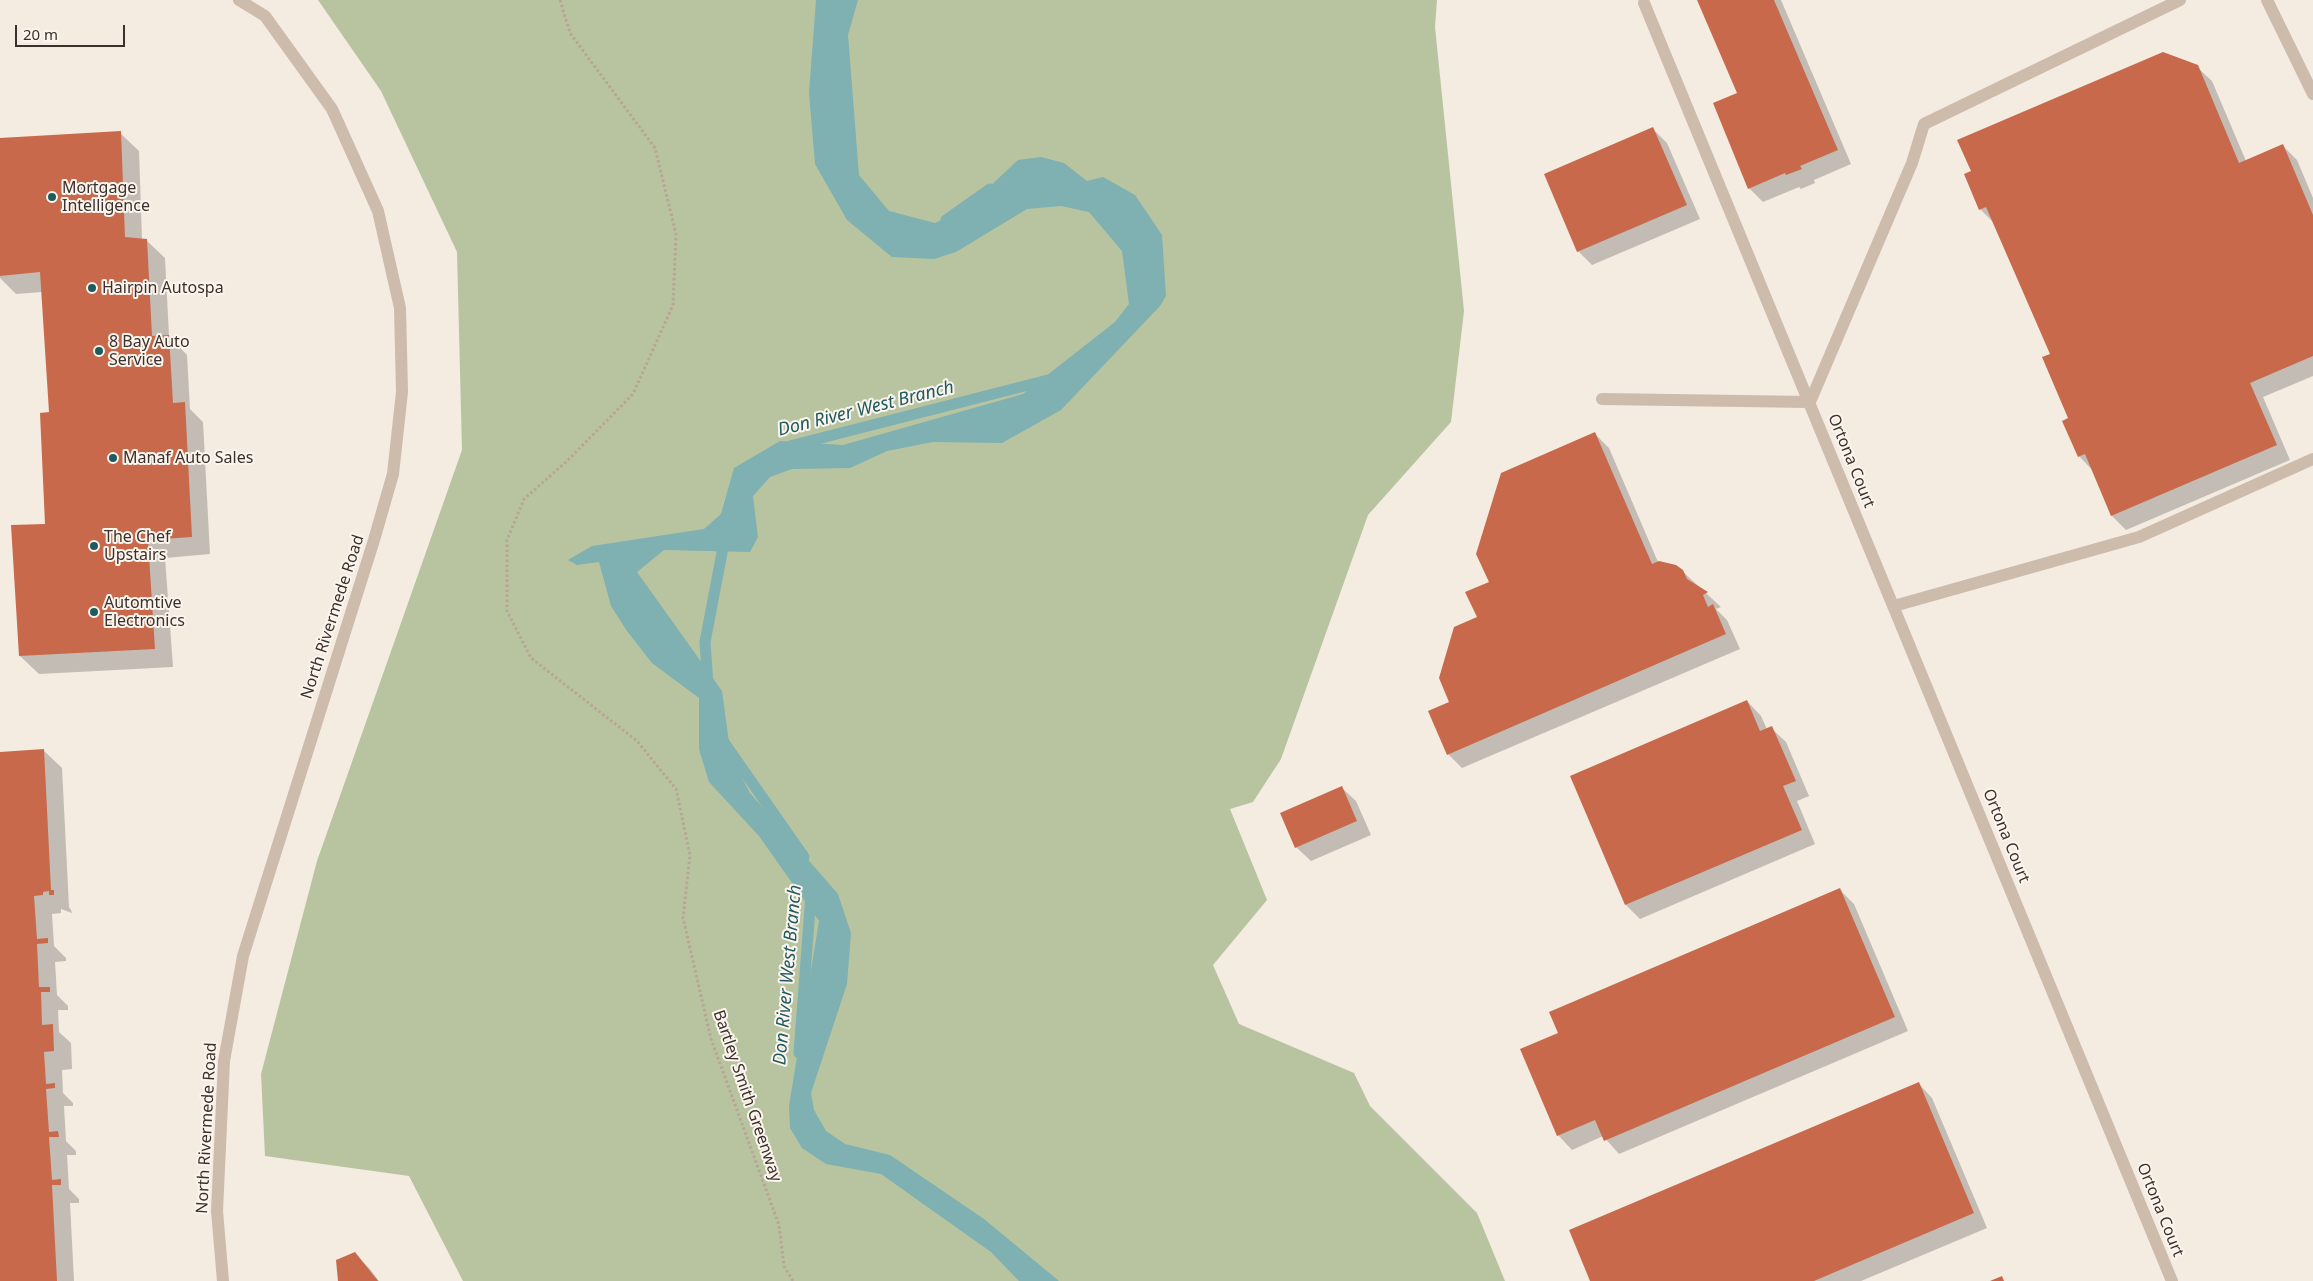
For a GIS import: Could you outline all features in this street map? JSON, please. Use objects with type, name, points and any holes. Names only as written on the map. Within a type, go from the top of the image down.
[{"type":"street","name":"North Rivermede Road","points":[[223,1281],[217,1211],[224,1061],[243,956],[393,474],[402,392],[400,308],[378,212],[332,109],[265,16],[239,0]]},
{"type":"street","points":[[1602,399],[1810,402],[1912,163],[1924,124],[2180,0]]},
{"type":"street","points":[[2267,0],[2313,94]]},
{"type":"street","name":"Ortona Court","points":[[1644,3],[2172,1281]]},
{"type":"street","points":[[1894,606],[2139,537],[2313,459]]},
{"type":"path","name":"Bartley Smith Greenway","points":[[560,0],[570,33],[655,148],[676,234],[673,305],[633,394],[567,461],[524,499],[507,540],[507,611],[531,658],[638,741],[676,789],[690,855],[683,918],[709,1030],[779,1224],[784,1266],[793,1281]]},
{"type":"green space","points":[[318,0],[1437,0],[1435,27],[1464,311],[1451,422],[1368,515],[1281,759],[1253,802],[1230,809],[1267,900],[1213,965],[1239,1024],[1354,1073],[1370,1106],[1477,1213],[1505,1281],[463,1281],[409,1176],[265,1156],[261,1074],[317,861],[462,450],[457,252],[381,91]]},
{"type":"water","points":[[816,0],[858,0],[848,35],[859,175],[889,211],[935,223],[969,206],[1018,160],[1041,157],[1064,163],[1087,181],[1103,177],[1135,195],[1162,235],[1166,296],[1160,306],[1061,410],[1002,443],[933,442],[887,451],[850,468],[792,469],[770,477],[753,496],[758,537],[750,552],[664,550],[637,572],[722,691],[731,757],[750,793],[838,894],[851,933],[847,984],[811,1093],[814,1110],[826,1131],[845,1144],[890,1155],[984,1219],[1059,1281],[1019,1281],[991,1252],[881,1174],[826,1164],[802,1148],[790,1128],[789,1106],[819,921],[759,836],[709,782],[699,749],[699,698],[652,663],[627,631],[611,606],[599,562],[577,565],[568,560],[592,546],[704,529],[721,514],[734,468],[780,441],[843,445],[1023,394],[1115,322],[1129,304],[1122,251],[1089,212],[1061,206],[1027,209],[956,252],[934,259],[892,257],[847,220],[815,164],[809,93]]},
{"type":"building","points":[[1697,0],[1774,0],[1838,150],[1800,166],[1802,169],[1786,175],[1785,173],[1748,189],[1713,103],[1737,93]]},
{"type":"building","points":[[2163,52],[2198,65],[2239,163],[2283,144],[2313,215],[2313,356],[2250,383],[2277,445],[2111,516],[2085,454],[2078,457],[2062,421],[2068,418],[2042,357],[2050,354],[1986,207],[1979,210],[1964,174],[1971,171],[1957,140]]},
{"type":"building","points":[[1653,127],[1687,205],[1577,252],[1544,174]]},
{"type":"building","points":[[121,131],[125,237],[147,239],[152,336],[169,335],[173,403],[185,402],[192,537],[148,540],[155,649],[19,656],[11,525],[45,524],[40,413],[49,412],[40,272],[0,276],[0,138]]},
{"type":"building","points":[[1595,432],[1652,564],[1659,561],[1676,565],[1683,570],[1687,579],[1708,592],[1703,595],[1708,607],[1713,604],[1726,634],[1447,755],[1428,711],[1449,702],[1439,678],[1454,627],[1477,617],[1465,592],[1489,582],[1476,554],[1501,473]]},
{"type":"building","points":[[1747,700],[1760,731],[1772,726],[1796,781],[1783,786],[1802,830],[1625,905],[1570,776]]},
{"type":"building","points":[[44,749],[51,890],[54,890],[54,895],[49,895],[49,891],[43,892],[43,895],[34,896],[37,939],[48,938],[48,943],[37,944],[39,987],[50,987],[50,992],[41,992],[42,1025],[53,1024],[54,1051],[44,1052],[46,1084],[55,1083],[55,1088],[46,1089],[49,1132],[58,1131],[59,1137],[49,1137],[52,1180],[61,1179],[61,1185],[52,1185],[57,1281],[0,1281],[0,752]]},
{"type":"building","points":[[1342,786],[1357,821],[1295,848],[1280,813]]},
{"type":"building","points":[[1840,888],[1895,1017],[1604,1141],[1595,1120],[1557,1136],[1520,1049],[1558,1033],[1549,1012]]},
{"type":"building","points":[[1919,1082],[1974,1213],[1814,1281],[1590,1281],[1569,1230]]},
{"type":"building","points":[[355,1252],[378,1281],[338,1281],[336,1260]]},
{"type":"building","points":[[2002,1276],[2004,1281],[1990,1281]]},
{"type":"waterway","name":"Don River West Branch","points":[[946,220],[990,189]]},
{"type":"waterway","name":"Don River West Branch","points":[[790,446],[1048,380]]},
{"type":"waterway","name":"Don River West Branch","points":[[708,684],[705,642],[725,537]]},
{"type":"waterway","name":"Don River West Branch","points":[[723,741],[804,857]]},
{"type":"waterway","name":"Don River West Branch","points":[[799,1053],[811,895]]},
{"type":"place","name":"Mortgage Intelligence","points":[[52,197]]},
{"type":"place","name":"Hairpin Autospa","points":[[92,288]]},
{"type":"place","name":"8 Bay Auto Service","points":[[99,351]]},
{"type":"place","name":"Manaf Auto Sales","points":[[113,458]]},
{"type":"place","name":"The Chef Upstairs","points":[[94,546]]},
{"type":"place","name":"Automtive Electronics","points":[[94,612]]}]
